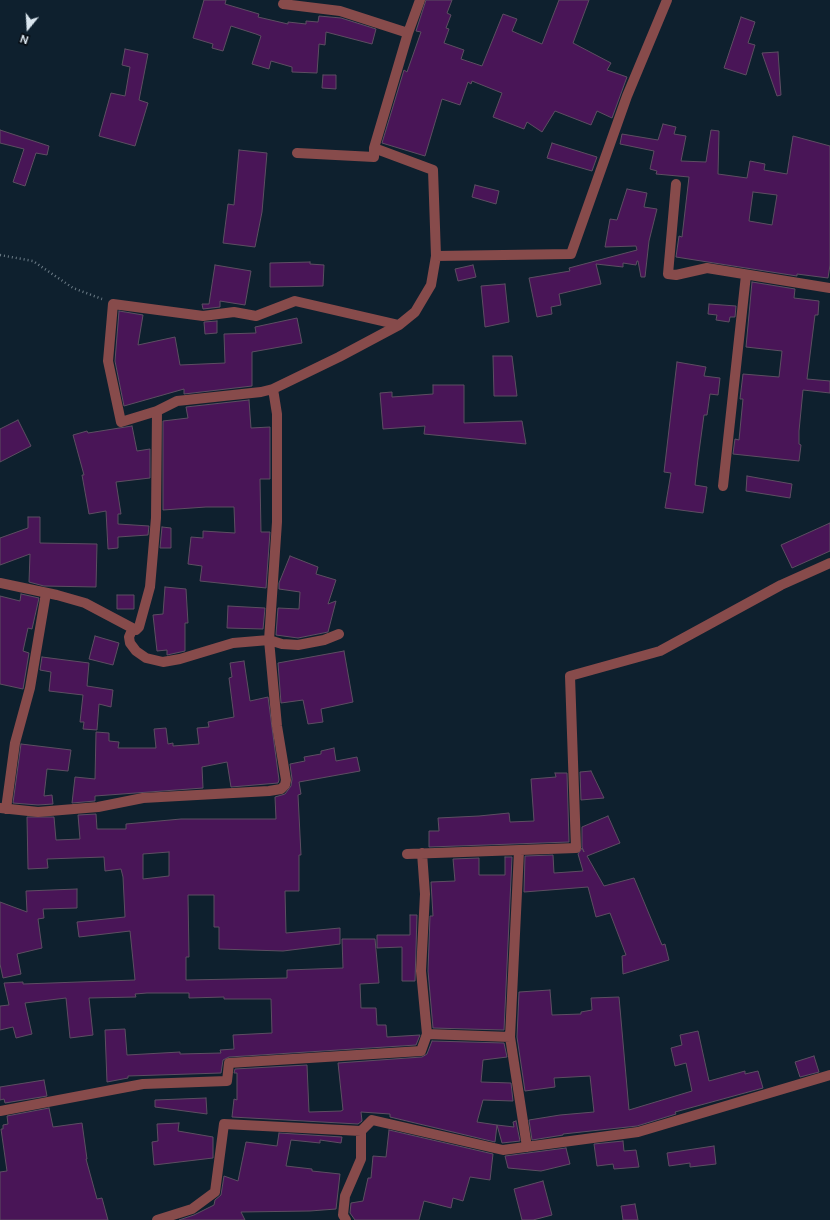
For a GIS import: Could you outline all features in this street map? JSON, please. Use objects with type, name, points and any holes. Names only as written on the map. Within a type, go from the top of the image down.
[{"type":"street","points":[[297,153],[374,156],[374,148],[408,33],[420,0]]},
{"type":"street","points":[[436,256],[571,254],[627,96],[667,0]]},
{"type":"street","points":[[283,4],[340,11],[408,33]]},
{"type":"street","points":[[374,148],[433,170],[436,256],[431,285],[415,312],[399,326],[273,389],[261,392],[177,401],[157,411],[121,422],[108,361],[113,304],[203,316],[234,312],[256,316],[295,301],[399,326]]},
{"type":"street","points":[[676,184],[670,267],[668,274],[676,275],[707,268],[830,288]]},
{"type":"street","points":[[723,486],[746,275]]},
{"type":"street","points":[[46,593],[30,688],[14,743],[3,809],[38,812],[98,807],[143,798],[281,789],[285,785],[286,780],[277,726],[269,640],[277,522],[277,414],[273,389]]},
{"type":"street","points":[[0,583],[85,603],[132,630],[136,630],[139,627],[150,587],[156,518],[157,411]]},
{"type":"street","points":[[407,854],[576,848],[570,676],[660,651],[781,584],[830,563]]},
{"type":"street","points":[[132,630],[129,637],[130,643],[136,651],[146,658],[162,662],[180,659],[233,643],[269,640],[282,644],[298,645],[324,640],[339,634]]},
{"type":"street","points":[[519,851],[510,1037],[527,1147]]},
{"type":"street","points":[[0,1110],[143,1084],[227,1081],[229,1063],[421,1051],[427,1034],[421,971],[425,894],[422,854]]},
{"type":"street","points":[[427,1034],[510,1037]]},
{"type":"street","points":[[346,1220],[343,1215],[345,1196],[361,1159],[361,1131],[372,1120],[503,1150],[638,1132],[830,1075]]},
{"type":"street","points":[[157,1220],[192,1209],[215,1192],[224,1124],[361,1131]]},
{"type":"path","points":[[0,255],[33,261],[73,288],[113,304]]},
{"type":"building","points":[[204,0],[226,0],[225,4],[259,14],[258,17],[288,24],[288,22],[306,24],[306,21],[318,22],[319,16],[341,18],[376,29],[372,44],[326,32],[325,45],[319,44],[317,73],[292,72],[292,67],[271,61],[269,69],[252,64],[261,36],[231,26],[223,51],[212,48],[213,44],[193,38]]},
{"type":"building","points":[[426,0],[452,0],[447,13],[451,15],[446,28],[449,29],[444,43],[464,50],[461,59],[482,66],[503,14],[517,19],[512,31],[542,44],[559,0],[589,0],[573,43],[611,63],[607,70],[627,77],[612,118],[597,111],[591,125],[555,111],[542,132],[527,122],[524,129],[493,117],[502,93],[472,81],[471,84],[468,82],[460,105],[442,99],[425,156],[382,143],[404,70],[407,72],[421,32],[416,31]]},
{"type":"building","points":[[741,17],[755,22],[748,43],[755,45],[746,75],[724,68]]},
{"type":"building","points":[[125,49],[148,54],[139,100],[148,103],[135,146],[99,136],[111,93],[125,96],[130,67],[122,65]]},
{"type":"building","points":[[778,52],[781,95],[777,96],[762,53]]},
{"type":"building","points":[[323,75],[336,75],[336,89],[322,88]]},
{"type":"building","points":[[663,124],[676,127],[674,134],[686,136],[681,161],[706,162],[711,130],[719,131],[718,174],[747,178],[750,161],[765,164],[764,170],[787,174],[793,136],[830,146],[830,265],[828,278],[797,274],[797,276],[676,257],[679,236],[682,237],[689,177],[656,174],[657,171],[650,169],[654,151],[620,144],[622,134],[658,140]],"holes":[[[753,192],[777,195],[772,225],[749,221]]]},
{"type":"building","points":[[0,130],[49,146],[47,155],[36,153],[25,186],[13,182],[24,149],[0,143]]},
{"type":"building","points":[[552,143],[597,157],[592,171],[547,158]]},
{"type":"building","points":[[239,150],[267,153],[262,212],[255,247],[223,243],[228,204],[234,205]]},
{"type":"building","points":[[475,185],[499,191],[496,204],[472,197]]},
{"type":"building","points":[[627,189],[647,193],[644,207],[657,209],[649,241],[645,277],[641,277],[638,261],[636,265],[623,263],[623,267],[596,264],[601,284],[559,294],[561,305],[551,307],[552,314],[537,317],[529,278],[570,271],[569,268],[637,250],[636,246],[605,247],[610,219],[617,220]]},
{"type":"building","points":[[310,262],[310,264],[324,265],[323,286],[270,287],[270,263]]},
{"type":"building","points":[[215,265],[251,271],[245,305],[220,301],[220,307],[203,309],[202,304],[209,304]]},
{"type":"building","points":[[473,265],[476,277],[458,281],[455,269]]},
{"type":"building","points":[[752,282],[795,289],[794,298],[819,301],[818,315],[815,315],[807,379],[830,381],[830,393],[803,390],[799,431],[799,444],[801,445],[799,461],[733,454],[735,439],[739,440],[743,399],[740,399],[743,374],[779,377],[782,351],[746,347]]},
{"type":"building","points":[[505,284],[509,322],[485,327],[481,286]]},
{"type":"building","points":[[709,304],[736,306],[735,317],[730,317],[729,322],[716,320],[717,315],[708,314]]},
{"type":"building","points":[[119,311],[143,315],[138,345],[175,337],[180,365],[225,363],[224,334],[256,333],[255,327],[297,318],[302,343],[252,352],[252,386],[184,394],[184,389],[124,406],[115,361]]},
{"type":"building","points":[[217,321],[217,333],[205,334],[204,322]]},
{"type":"building","points":[[493,356],[512,356],[517,396],[494,396]]},
{"type":"building","points":[[677,362],[706,367],[704,376],[720,378],[718,395],[710,394],[707,415],[704,415],[698,459],[695,485],[707,487],[703,513],[665,508],[671,473],[664,472]]},
{"type":"building","points":[[433,385],[464,385],[464,423],[522,421],[526,444],[424,434],[425,426],[383,429],[380,393],[392,392],[392,397],[433,394]]},
{"type":"building","points":[[249,400],[251,428],[270,427],[270,479],[260,479],[261,532],[270,532],[266,588],[200,581],[202,566],[188,564],[191,537],[203,538],[203,531],[235,533],[234,507],[163,510],[163,421],[188,418],[186,407]]},
{"type":"building","points":[[18,420],[31,446],[0,462],[0,429]]},
{"type":"building","points":[[132,426],[137,451],[150,449],[150,478],[116,482],[121,514],[118,514],[118,524],[149,526],[148,535],[118,537],[118,548],[108,549],[106,511],[89,514],[82,475],[84,475],[73,435],[87,431],[88,433]]},
{"type":"building","points":[[747,476],[792,484],[790,498],[746,491]]},
{"type":"building","points":[[28,517],[40,517],[40,543],[97,544],[96,587],[44,586],[29,582],[30,554],[0,565],[0,538],[28,528]]},
{"type":"building","points":[[830,523],[830,551],[792,568],[781,545]]},
{"type":"building","points":[[162,527],[171,528],[171,548],[160,548]]},
{"type":"building","points":[[290,556],[318,567],[316,574],[336,580],[328,604],[336,601],[328,632],[298,638],[276,635],[278,608],[299,609],[300,592],[279,589],[279,583]]},
{"type":"building","points":[[165,587],[186,589],[188,623],[185,623],[185,651],[167,655],[167,650],[157,651],[153,615],[163,614]]},
{"type":"building","points":[[21,594],[39,598],[32,629],[28,628],[23,651],[29,653],[23,689],[0,684],[0,596],[20,601]]},
{"type":"building","points":[[117,595],[134,595],[134,609],[117,609]]},
{"type":"building","points":[[228,606],[265,608],[263,629],[227,628]]},
{"type":"building","points":[[95,636],[119,643],[113,665],[89,659]]},
{"type":"building","points":[[344,651],[353,702],[321,709],[323,722],[308,724],[303,700],[281,703],[278,663]]},
{"type":"building","points":[[42,657],[89,663],[87,686],[113,690],[111,707],[99,704],[97,730],[83,729],[84,722],[80,722],[83,695],[49,691],[51,672],[40,670]]},
{"type":"building","points":[[244,661],[250,701],[268,697],[279,780],[278,783],[231,787],[227,762],[202,767],[203,788],[95,796],[95,801],[72,803],[75,777],[95,779],[96,732],[109,733],[109,741],[119,742],[118,748],[156,748],[154,729],[166,728],[168,744],[173,743],[173,746],[199,744],[197,728],[209,727],[208,722],[234,717],[229,678],[232,677],[230,663]]},
{"type":"building","points":[[21,744],[71,750],[68,771],[47,769],[44,796],[52,795],[53,804],[38,805],[13,803]]},
{"type":"building","points":[[334,748],[336,761],[357,757],[360,771],[299,782],[301,794],[298,795],[301,855],[299,855],[299,891],[285,891],[286,933],[340,928],[340,944],[283,951],[219,949],[219,927],[214,927],[214,895],[188,895],[189,957],[186,957],[186,980],[287,978],[287,970],[343,968],[342,939],[375,939],[379,983],[360,984],[361,1008],[376,1008],[377,1025],[386,1025],[387,1037],[420,1035],[416,1045],[229,1057],[223,1060],[221,1073],[128,1076],[128,1078],[107,1082],[105,1030],[125,1029],[127,1055],[180,1052],[180,1054],[221,1053],[220,1050],[234,1049],[233,1035],[272,1033],[271,999],[224,999],[224,997],[189,998],[189,993],[147,993],[135,994],[136,997],[89,998],[93,1035],[70,1038],[66,998],[25,1003],[32,1034],[16,1038],[13,1027],[0,1030],[0,1006],[9,1005],[4,983],[23,982],[23,984],[135,980],[130,931],[79,937],[77,922],[125,917],[123,877],[121,869],[105,871],[104,857],[47,859],[48,868],[28,869],[27,817],[54,817],[56,840],[80,839],[78,815],[96,814],[97,829],[126,829],[126,824],[181,819],[276,819],[275,797],[285,794],[291,786],[292,779],[290,764],[305,761],[304,757],[321,754],[321,751]],"holes":[[[169,852],[169,876],[143,879],[143,854]]]},
{"type":"building","points":[[591,771],[604,798],[581,800],[580,772]]},
{"type":"building","points":[[555,773],[567,773],[569,842],[429,847],[429,831],[439,831],[438,818],[509,813],[510,822],[534,821],[531,779],[556,777]]},
{"type":"building","points":[[608,816],[620,843],[587,856],[604,886],[634,878],[662,945],[665,944],[669,960],[623,974],[622,956],[626,955],[610,913],[596,917],[588,887],[524,892],[525,856],[553,855],[554,873],[583,871],[578,854],[582,848],[584,852],[582,847],[582,827]]},
{"type":"building","points":[[505,857],[512,857],[504,1030],[433,1028],[428,971],[430,916],[433,916],[431,882],[455,881],[453,859],[479,858],[479,875],[505,875]]},
{"type":"building","points":[[77,889],[77,908],[43,909],[44,918],[38,919],[42,948],[17,954],[21,974],[3,978],[0,964],[0,902],[27,912],[26,891]]},
{"type":"building","points":[[410,915],[417,915],[415,981],[402,981],[402,947],[377,948],[377,935],[410,935]]},
{"type":"building","points":[[550,990],[552,1015],[581,1014],[581,1012],[592,1010],[591,998],[619,997],[629,1110],[692,1091],[686,1063],[675,1066],[671,1048],[682,1045],[680,1035],[698,1031],[709,1081],[745,1071],[745,1074],[758,1071],[763,1088],[675,1112],[676,1114],[637,1126],[563,1134],[532,1140],[529,1120],[594,1112],[590,1076],[554,1078],[555,1087],[525,1091],[517,1037],[519,992]]},
{"type":"building","points":[[432,1041],[504,1043],[507,1057],[483,1060],[481,1082],[511,1083],[513,1101],[483,1100],[477,1122],[497,1125],[495,1142],[390,1117],[390,1114],[361,1112],[362,1121],[358,1124],[232,1117],[234,1099],[237,1100],[237,1073],[234,1073],[235,1069],[307,1065],[309,1112],[341,1111],[343,1110],[338,1063],[422,1057],[427,1054]]},
{"type":"building","points":[[814,1056],[819,1072],[800,1077],[795,1062]]},
{"type":"building","points":[[44,1080],[47,1096],[5,1103],[4,1099],[0,1100],[0,1087]]},
{"type":"building","points":[[206,1098],[207,1114],[155,1107],[155,1100]]},
{"type":"building","points":[[49,1108],[53,1127],[82,1123],[86,1159],[97,1199],[102,1198],[108,1220],[0,1220],[0,1172],[7,1171],[1,1129],[3,1129],[3,1125],[8,1124],[7,1116]]},
{"type":"building","points":[[516,1121],[520,1141],[502,1143],[497,1125],[514,1127],[513,1122]]},
{"type":"building","points":[[179,1123],[178,1131],[213,1137],[213,1158],[154,1165],[152,1142],[158,1141],[157,1124]]},
{"type":"building","points":[[389,1130],[493,1154],[490,1180],[470,1177],[463,1201],[453,1198],[451,1208],[424,1201],[419,1220],[355,1220],[350,1213],[351,1203],[363,1201],[368,1178],[371,1178],[373,1156],[386,1157]]},
{"type":"building","points":[[279,1133],[342,1137],[341,1143],[320,1140],[320,1143],[291,1140],[286,1166],[340,1174],[336,1209],[241,1212],[245,1220],[179,1220],[194,1215],[214,1205],[215,1200],[221,1195],[224,1176],[238,1181],[246,1142],[277,1146]]},
{"type":"building","points":[[623,1141],[624,1151],[636,1150],[639,1167],[614,1169],[613,1164],[597,1166],[594,1144]]},
{"type":"building","points":[[714,1146],[716,1164],[690,1167],[690,1163],[669,1166],[667,1153]]},
{"type":"building","points":[[566,1148],[570,1164],[541,1171],[508,1168],[505,1156]]},
{"type":"building","points":[[543,1181],[552,1215],[533,1220],[522,1220],[514,1189]]},
{"type":"building","points":[[635,1204],[638,1220],[623,1220],[621,1206]]}]
